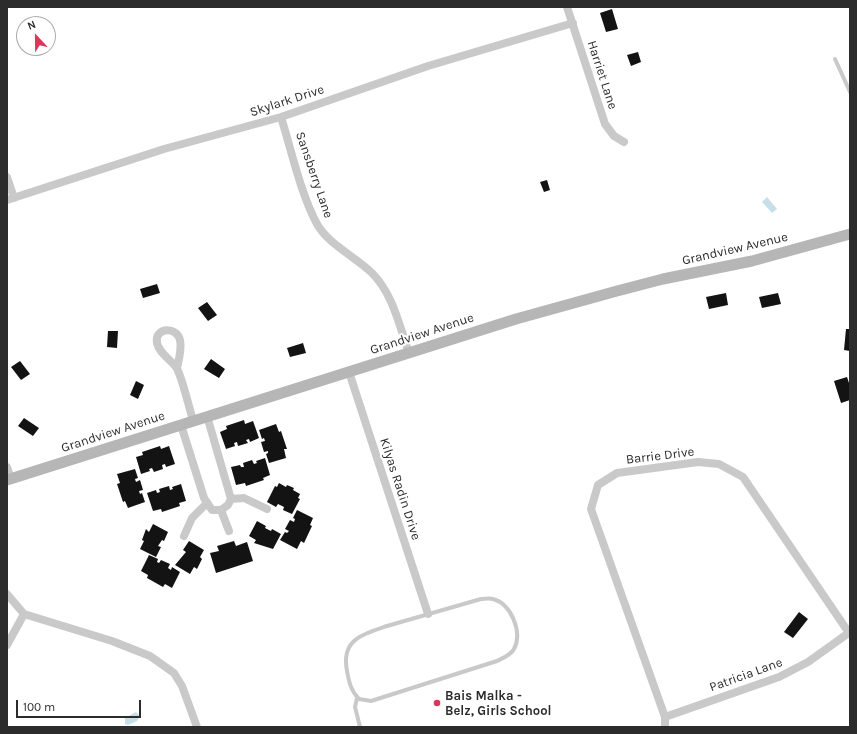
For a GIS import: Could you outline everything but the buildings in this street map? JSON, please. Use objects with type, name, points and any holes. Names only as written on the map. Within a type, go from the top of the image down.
[{"type":"street","name":"Harriet Lane","points":[[567,7],[605,124],[614,136],[624,142]]},
{"type":"street","name":"Skylark Drive","points":[[10,199],[164,149],[281,117],[428,66],[573,23]]},
{"type":"street","name":"Sansberry Lane","points":[[281,117],[308,204],[318,226],[336,244],[372,272],[387,291],[409,352]]},
{"type":"street","points":[[7,177],[10,199]]},
{"type":"street","name":"Grandview Avenue","points":[[9,480],[193,420],[516,319],[617,290],[752,261],[850,234]]},
{"type":"street","points":[[177,368],[193,420]]},
{"type":"street","name":"Kilyas Radin Drive","points":[[349,372],[428,614]]},
{"type":"street","points":[[181,425],[204,498],[212,510],[221,510],[228,505],[231,499],[207,416]]},
{"type":"street","name":"Barrie Drive","points":[[665,727],[665,717],[592,510],[598,485],[617,473],[698,462],[719,464],[743,477],[849,633]]},
{"type":"street","points":[[7,467],[9,480]]},
{"type":"street","points":[[231,499],[244,498],[267,508]]},
{"type":"street","points":[[184,536],[192,518],[207,503]]},
{"type":"street","points":[[221,510],[229,531]]},
{"type":"street","points":[[7,594],[24,614],[112,641],[150,656],[174,673],[182,686],[197,727]]},
{"type":"street","points":[[7,645],[24,614]]},
{"type":"street","name":"Patricia Lane","points":[[665,717],[779,677],[808,662],[849,633]]},
{"type":"lane","points":[[835,59],[850,92]]},
{"type":"lane","points":[[481,599],[493,599],[502,604],[511,613],[515,625],[517,640],[514,649],[508,656],[497,661],[371,701],[359,700],[357,698],[348,680],[344,658],[347,649],[352,643],[372,631],[481,599]]},
{"type":"lane","points":[[357,698],[355,707],[360,727]]},
{"type":"water","points":[[767,197],[777,209],[772,213],[762,202]]},
{"type":"water","points":[[136,712],[140,716],[137,721],[128,725],[125,724],[125,718]]},
{"type":"place","name":"Bais Malka - Belz, Girls School","points":[[437,703]]}]
